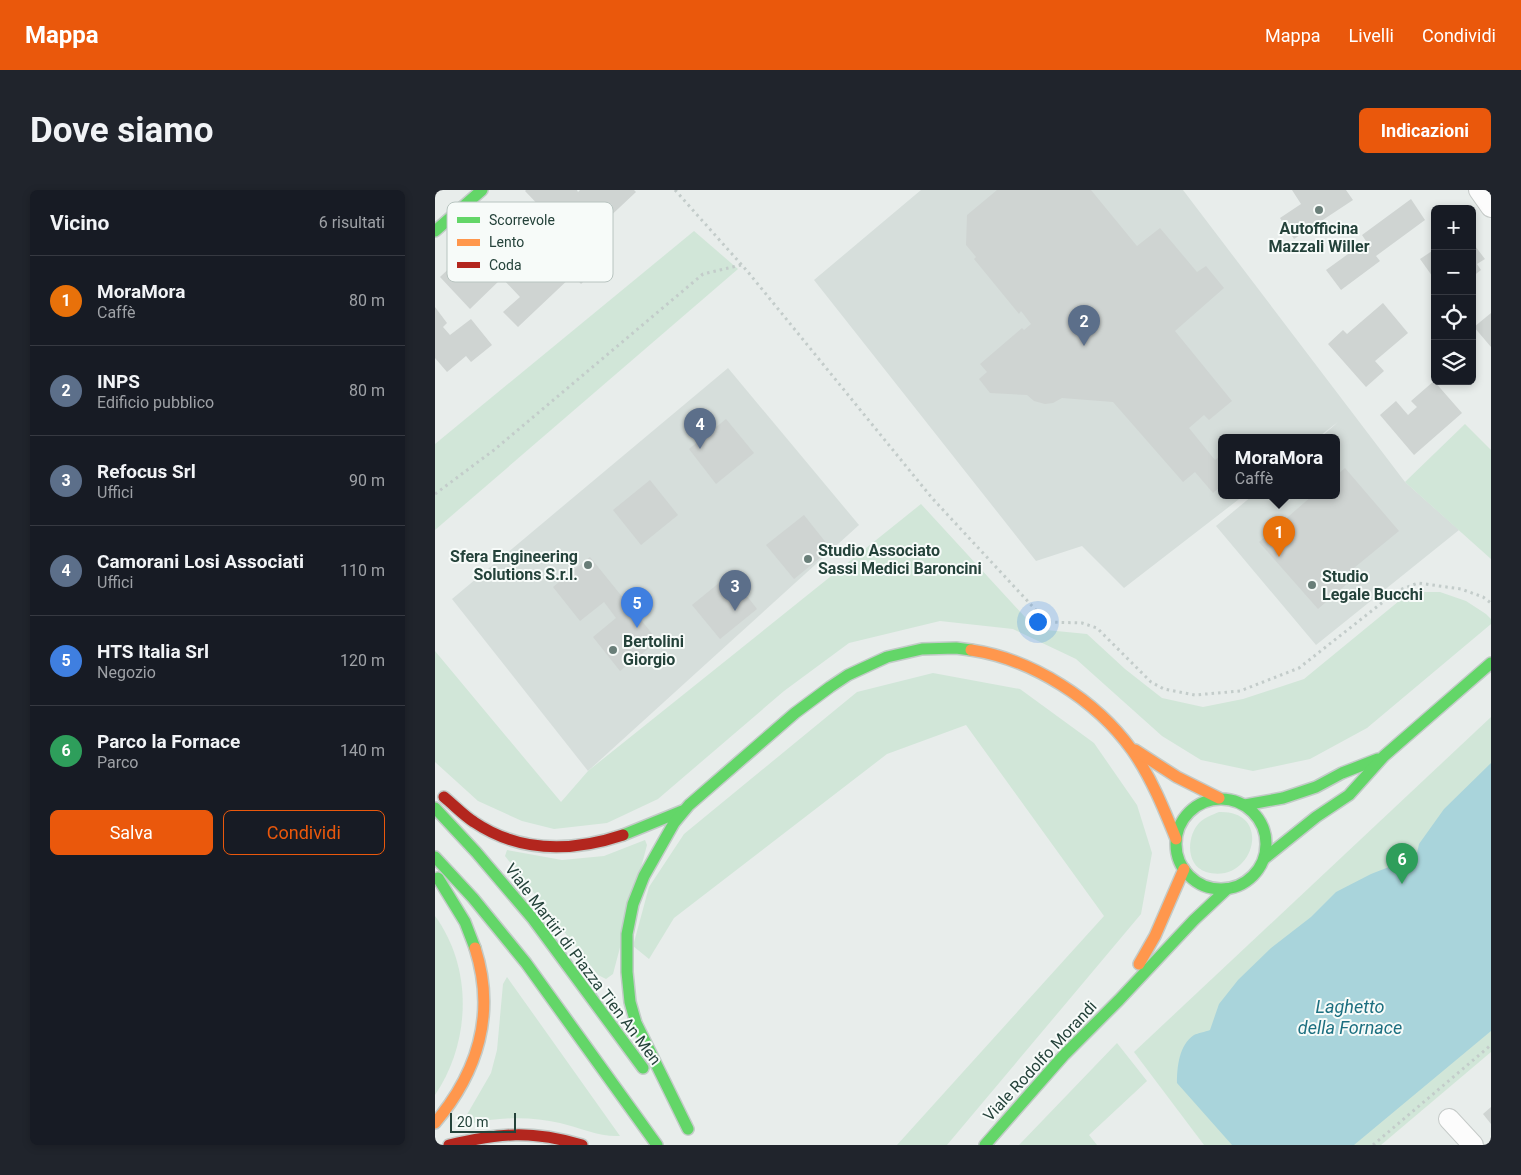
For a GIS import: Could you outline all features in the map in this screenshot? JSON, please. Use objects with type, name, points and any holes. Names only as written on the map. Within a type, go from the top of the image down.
[{"type":"main road","points":[[468,202],[482,190]]},
{"type":"main road","points":[[435,231],[447,221]]},
{"type":"main road","points":[[435,791],[475,823],[504,837],[537,847],[569,849],[598,844],[626,835],[682,811],[825,691],[854,672],[885,658],[918,648],[953,647],[987,651],[1021,663],[1050,677],[1084,702],[1109,724],[1131,748],[1160,799],[1176,839],[1179,860],[1184,869],[1195,880],[1209,887],[1227,889]]},
{"type":"main road","name":"Viale Rodolfo Morandi","points":[[985,1145],[1064,1055],[1194,920],[1227,889],[1247,881],[1256,873],[1265,858],[1316,817],[1349,795],[1384,756],[1491,663]]},
{"type":"main road","name":"Viale Rodolfo Morandi","points":[[1131,748],[1177,777],[1219,798],[1233,800],[1245,805],[1283,798],[1316,787],[1342,773],[1384,756]]},
{"type":"main road","points":[[1176,839],[1179,827],[1186,815],[1195,806],[1207,800],[1219,798]]},
{"type":"main road","points":[[1245,805],[1263,825],[1266,838],[1265,858]]},
{"type":"main road","name":"Viale Martiri di Piazza Tien An Men","points":[[435,808],[533,918],[691,1133],[642,1038],[631,1010],[625,949],[627,928],[641,881],[652,858],[682,811]]},
{"type":"main road","points":[[435,857],[473,898],[526,963],[657,1145]]},
{"type":"main road","name":"Viale Rodolfo Morandi","points":[[1119,1000],[1155,936],[1184,869]]},
{"type":"main road","points":[[435,872],[464,918],[473,939],[479,957],[484,996],[481,1035],[469,1075],[458,1095],[435,1123]]},
{"type":"main road","points":[[449,1145],[488,1136],[525,1134],[563,1139],[582,1145]]},
{"type":"street","points":[[1479,190],[1491,207]]},
{"type":"street","points":[[1449,1119],[1473,1145]]},
{"type":"path","points":[[675,190],[741,265],[932,498],[1047,622],[1082,623],[1097,628],[1151,682],[1164,689],[1195,695],[1240,691],[1299,668],[1397,591],[1418,583],[1461,589],[1483,597],[1491,603]]},
{"type":"path","points":[[435,494],[494,450],[703,274],[741,265]]},
{"type":"path","points":[[1373,1145],[1491,1045]]},
{"type":"shaded area","points":[[921,190],[1183,190],[1405,482],[1459,530],[1316,645],[1216,526],[1248,499],[1340,499],[1340,434],[1324,434],[1338,422],[1322,434],[1218,434],[1218,499],[1239,499],[1124,588],[1082,546],[1036,561],[814,280]]},
{"type":"shaded area","points":[[728,368],[859,525],[588,771],[452,599]]},
{"type":"green space","points":[[694,231],[738,269],[435,530],[435,444]]},
{"type":"green space","points":[[1465,424],[1491,450],[1491,559],[1405,482]]},
{"type":"green space","points":[[921,504],[1036,629],[1087,634],[1125,669],[1162,698],[1203,707],[1243,699],[1304,679],[1410,592],[1440,592],[1466,601],[1486,614],[1491,619],[1491,624],[1367,728],[1310,759],[1253,771],[1201,760],[1162,736],[1076,659],[1013,629],[940,621],[849,643],[784,691],[658,799],[607,823],[554,829],[522,821],[478,801],[435,762],[435,651],[561,802],[588,771]]},
{"type":"green space","points":[[933,673],[1020,689],[1094,743],[1137,805],[1152,853],[1141,914],[947,1145],[897,1145],[1104,916],[966,725],[887,754],[674,918],[649,959],[633,946],[649,887],[684,834],[857,692]]},
{"type":"green space","name":"Laghetto della Fornace","points":[[1491,717],[1491,1052],[1381,1145],[1204,1145],[1134,1052]]},
{"type":"green space","points":[[1219,812],[1236,815],[1247,822],[1252,834],[1251,846],[1246,859],[1236,868],[1222,873],[1206,872],[1194,863],[1191,857],[1190,842],[1199,823]]},
{"type":"green space","points":[[645,840],[647,845],[613,974],[606,979],[598,975],[505,856],[507,850],[562,860],[604,856]]},
{"type":"green space","points":[[435,916],[447,936],[456,958],[463,1005],[461,1029],[456,1052],[447,1074],[435,1095]]},
{"type":"green space","points":[[507,977],[620,1136],[597,1134],[560,1123],[526,1118],[492,1120],[469,1124],[465,1118],[491,1073],[497,1050],[503,984]]},
{"type":"green space","points":[[1117,1043],[1147,1081],[1089,1135],[1097,1145],[1019,1145]]},
{"type":"water","name":"Laghetto della Fornace","points":[[1491,763],[1491,1031],[1354,1145],[1232,1145],[1177,1083],[1178,1063],[1185,1044],[1194,1035],[1210,1030],[1219,1004],[1238,980],[1271,948],[1311,917],[1336,892],[1371,874],[1394,865],[1413,871],[1419,844],[1444,809]]},
{"type":"building","points":[[634,190],[636,192],[613,214],[613,202],[535,202],[525,191]]},
{"type":"building","points":[[997,190],[1091,190],[1137,246],[1160,228],[1197,272],[1206,266],[1224,288],[1175,331],[1232,401],[1209,420],[1204,415],[1189,428],[1215,460],[1218,458],[1218,489],[1213,493],[1195,472],[1183,482],[1113,402],[1062,398],[1053,403],[1045,404],[1034,401],[1027,395],[990,393],[979,379],[987,372],[980,364],[1022,328],[1024,330],[1031,324],[1021,311],[1019,314],[974,259],[976,257],[966,245],[967,215]]},
{"type":"building","points":[[1292,190],[1346,190],[1353,200],[1294,239],[1280,218],[1301,204]]},
{"type":"building","points":[[1411,199],[1425,220],[1376,256],[1380,261],[1341,290],[1326,270],[1366,241],[1362,235]]},
{"type":"building","points":[[1476,247],[1485,259],[1477,264],[1481,270],[1476,274]]},
{"type":"building","points":[[1431,252],[1431,274],[1420,259]]},
{"type":"building","points":[[447,270],[447,282],[498,282],[470,309],[440,277]]},
{"type":"building","points":[[506,282],[566,282],[518,327],[503,312],[520,297]]},
{"type":"building","points":[[1383,303],[1408,333],[1375,361],[1384,371],[1366,387],[1328,344],[1343,330],[1347,334]]},
{"type":"building","points":[[435,307],[447,323],[443,327],[450,335],[471,319],[492,345],[471,362],[466,356],[447,372],[435,358]]},
{"type":"building","points":[[1491,313],[1491,347],[1476,329],[1476,325]]},
{"type":"building","points":[[1431,384],[1438,385],[1462,413],[1414,455],[1380,415],[1396,401],[1408,415],[1417,407],[1411,401]]},
{"type":"building","points":[[726,419],[754,453],[716,484],[689,449]]},
{"type":"building","points":[[1345,468],[1399,531],[1343,577],[1348,583],[1318,609],[1259,542],[1309,499],[1340,499],[1340,472]]},
{"type":"building","points":[[650,480],[678,515],[641,545],[613,510]]},
{"type":"building","points":[[804,515],[831,549],[794,579],[766,545]]},
{"type":"building","points":[[590,557],[658,641],[620,671],[593,637],[616,618],[604,602],[580,621],[553,587]]},
{"type":"building","points":[[730,574],[757,609],[720,639],[692,605]]},
{"type":"building","points":[[1491,1107],[1491,1124],[1483,1114]]},
{"type":"traffic: fast","points":[[468,202],[482,190]]},
{"type":"traffic: fast","points":[[435,231],[447,221]]},
{"type":"traffic: fast","points":[[688,1129],[636,1023],[630,1002],[627,972],[627,934],[633,904],[644,876],[674,823],[689,805],[795,713],[848,675],[887,657],[922,649],[956,648],[971,650]]},
{"type":"traffic: fast","points":[[1265,858],[1316,817],[1349,795],[1384,756],[1491,663]]},
{"type":"traffic: fast","points":[[1245,805],[1283,798],[1316,787],[1342,773],[1378,759]]},
{"type":"traffic: fast","points":[[1221,799],[1238,802],[1253,812],[1263,827],[1266,844],[1263,861],[1253,876],[1238,886],[1221,889],[1204,886],[1189,876],[1179,861],[1176,844],[1179,827],[1189,812],[1204,802],[1221,799]]},
{"type":"traffic: fast","points":[[435,808],[476,852],[533,919],[643,1068]]},
{"type":"traffic: fast","points":[[623,835],[682,811]]},
{"type":"traffic: fast","points":[[435,857],[473,898],[526,963],[657,1145]]},
{"type":"traffic: fast","points":[[438,878],[465,922],[475,948]]},
{"type":"traffic: fast","points":[[985,1145],[1064,1055],[1194,920],[1227,889]]},
{"type":"traffic: slow","points":[[971,650],[1017,662],[1039,672],[1081,699],[1100,715],[1117,732],[1139,760],[1157,793],[1176,839]]},
{"type":"traffic: slow","points":[[1135,750],[1177,777],[1219,798]]},
{"type":"traffic: slow","points":[[1139,964],[1155,936],[1184,869]]},
{"type":"traffic: slow","points":[[435,1123],[450,1104],[462,1083],[479,1041],[484,996],[475,948]]},
{"type":"traffic: jam","points":[[444,797],[470,819],[492,832],[510,840],[528,844],[566,847],[604,841],[623,835]]},
{"type":"traffic: jam","points":[[449,1145],[484,1138],[515,1135],[547,1137],[582,1145]]},
{"type":"place","name":"Autofficina Mazzali Willer","points":[[1319,210]]},
{"type":"place","name":"INPS","points":[[1084,346]]},
{"type":"place","name":"Camorani Losi Associati","points":[[700,449]]},
{"type":"place","name":"MoraMora","points":[[1279,557]]},
{"type":"place","name":"Studio Associato Sassi Medici Baroncini","points":[[808,559]]},
{"type":"place","name":"Sfera Engineering Solutions S.r.l.","points":[[588,565]]},
{"type":"place","name":"Studio Legale Bucchi","points":[[1312,585]]},
{"type":"place","name":"Refocus Srl","points":[[735,611]]},
{"type":"place","name":"HTS Italia Srl","points":[[637,628]]},
{"type":"place","name":"Bertolini Giorgio","points":[[613,650]]},
{"type":"place","name":"Parco la Fornace","points":[[1402,884]]}]
